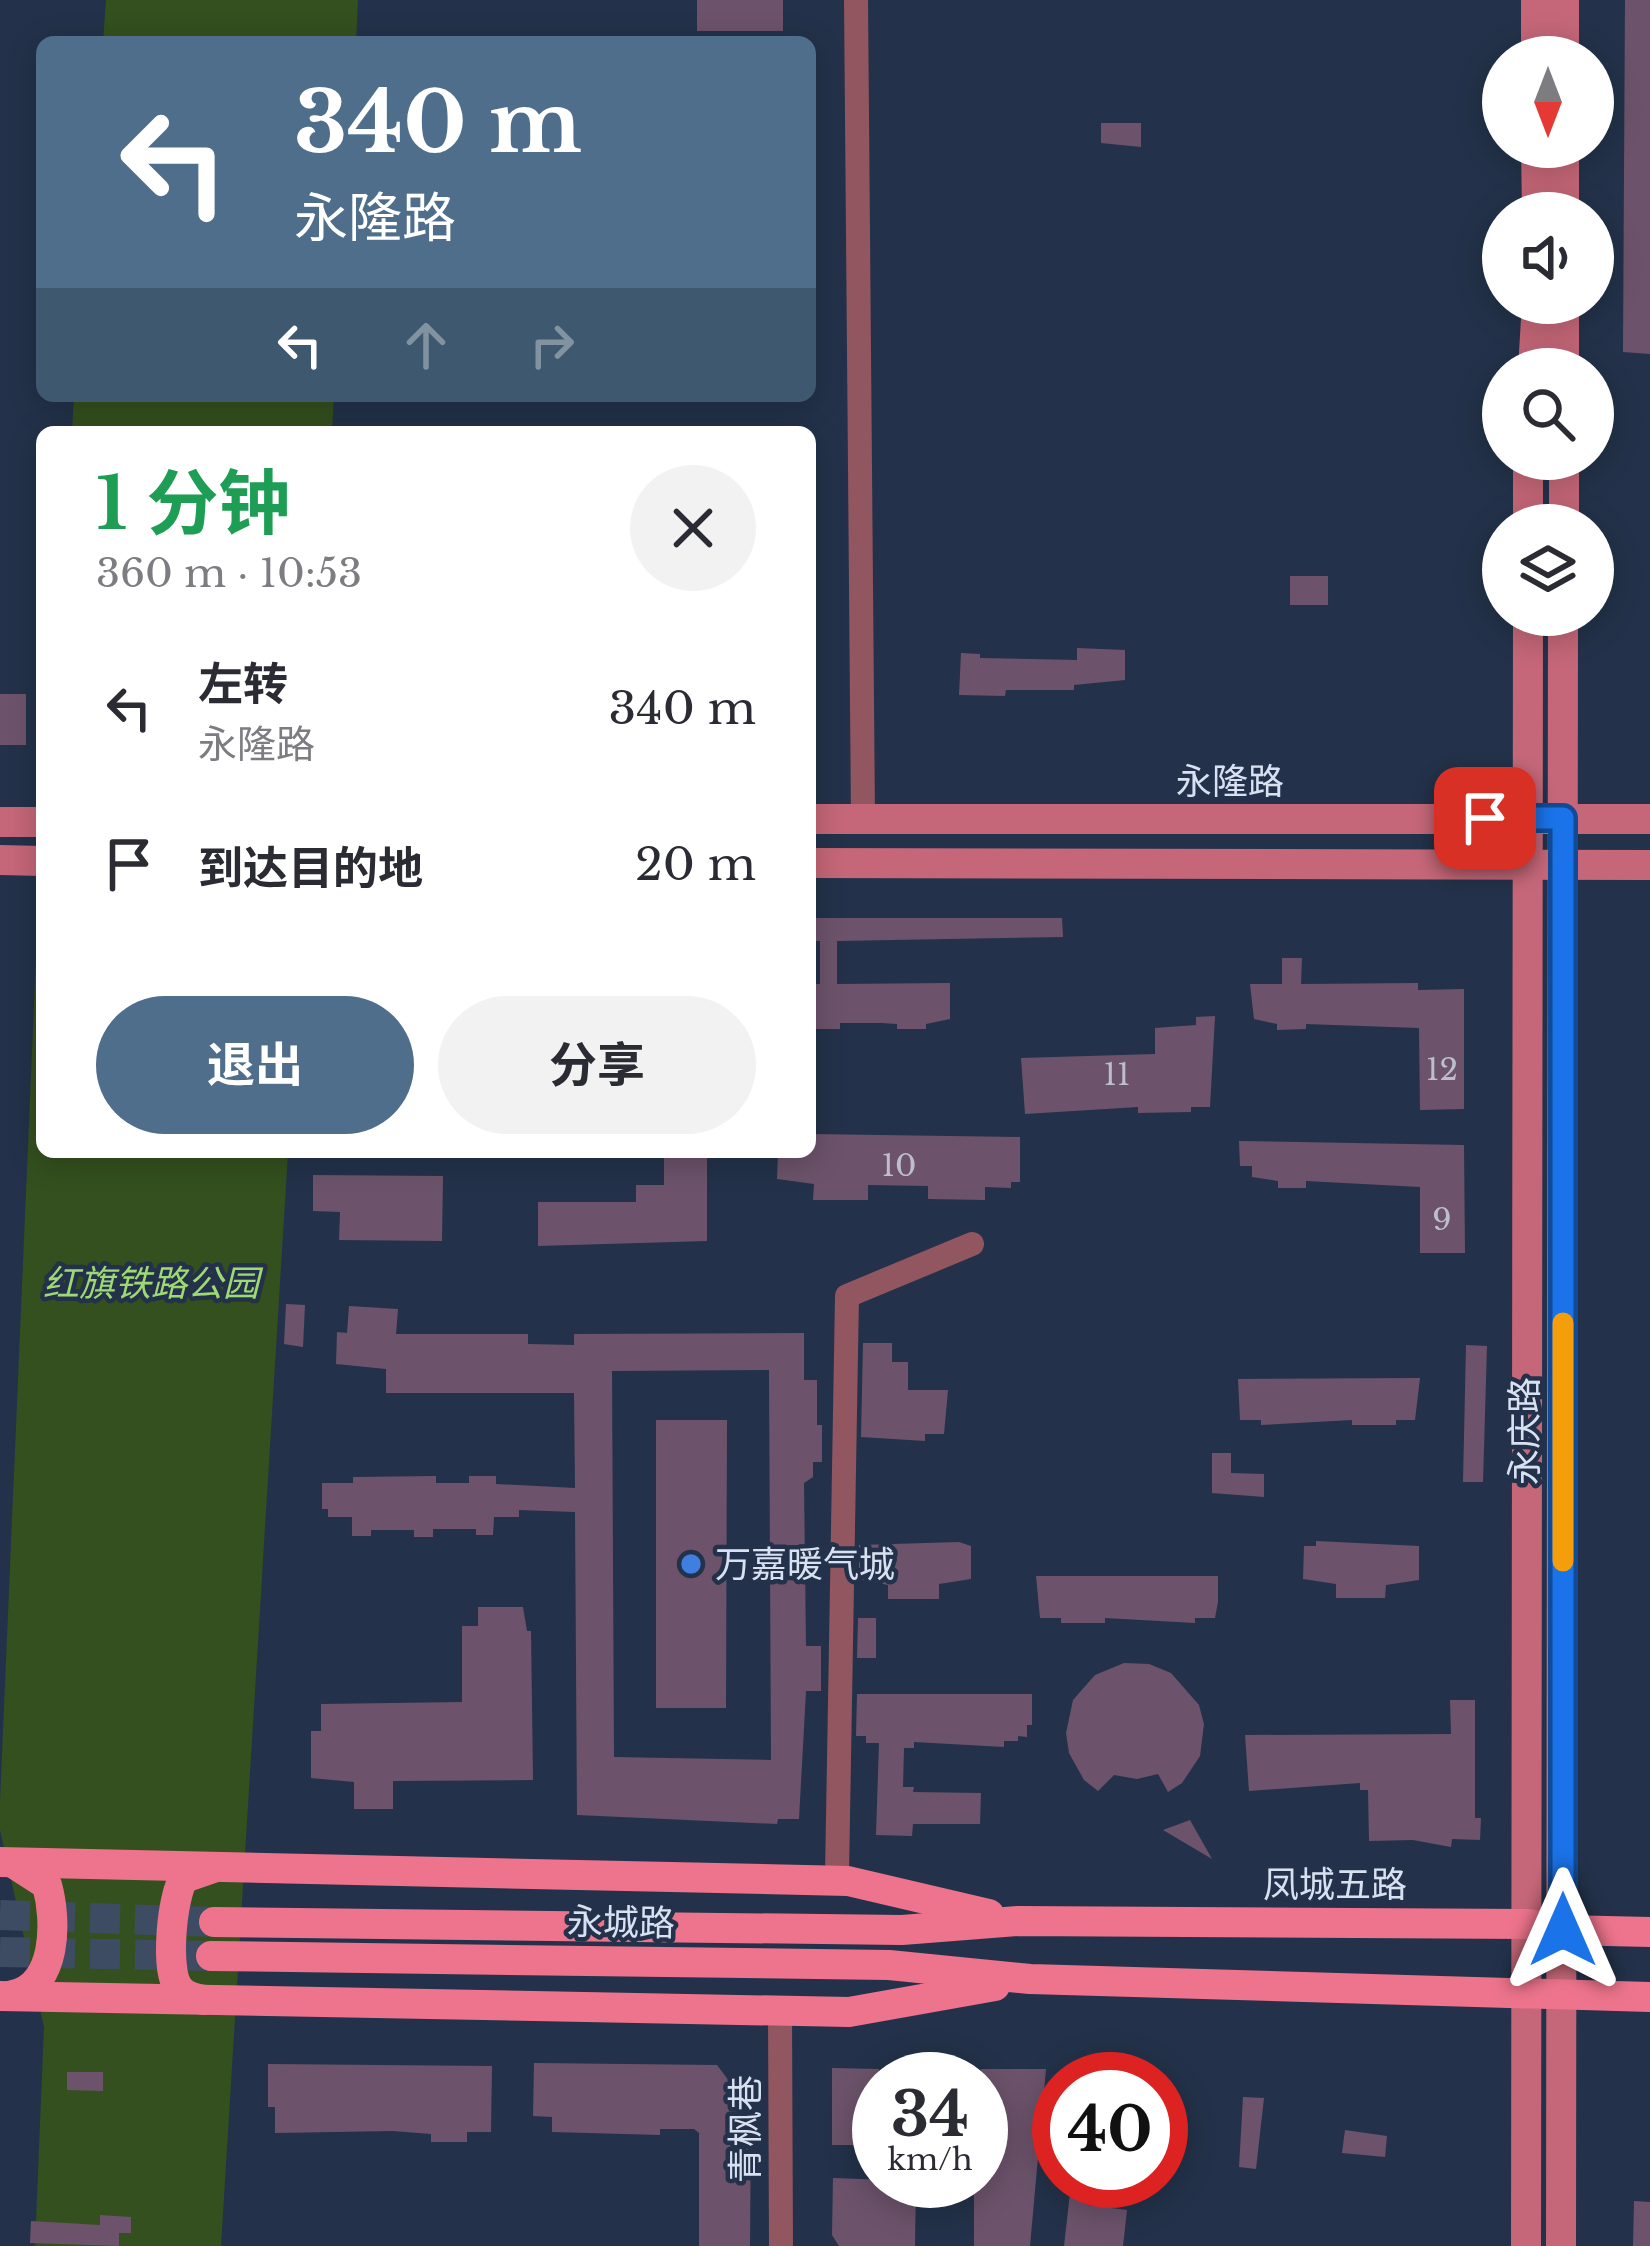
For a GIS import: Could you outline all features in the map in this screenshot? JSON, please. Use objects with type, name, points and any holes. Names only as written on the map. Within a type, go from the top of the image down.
[{"type":"main road","points":[[2,1862],[848,1881],[1018,1921]]},
{"type":"main road","points":[[2,1862],[41,1878],[51,1903],[42,1980],[28,1992],[4,1996]]},
{"type":"main road","points":[[204,2000],[181,1990],[173,1976],[173,1900],[184,1878],[218,1867]]},
{"type":"main road","name":"凤城五路","points":[[1018,1921],[1529,1924],[1563,1930],[1650,1932]]},
{"type":"main road","name":"永城路","points":[[214,1922],[902,1930],[1018,1921]]},
{"type":"main road","name":"永城路","points":[[211,1956],[890,1965],[1030,1979]]},
{"type":"main road","points":[[4,1996],[849,2012],[1030,1979],[1650,1997]]},
{"type":"street","points":[[856,0],[863,819]]},
{"type":"street","points":[[1536,0],[1536,36]]},
{"type":"street","points":[[1564,0],[1564,36]]},
{"type":"street","name":"永庆路","points":[[1526,2246],[1528,636]]},
{"type":"street","name":"永庆路","points":[[1561,2246],[1564,636]]},
{"type":"street","name":"永隆路","points":[[816,819],[1650,819]]},
{"type":"street","points":[[0,822],[36,822]]},
{"type":"street","points":[[0,860],[36,861]]},
{"type":"street","points":[[816,863],[1650,865]]},
{"type":"street","points":[[837,1875],[847,1296],[972,1244]]},
{"type":"street","name":"青枫巷","points":[[780,2011],[782,2246]]},
{"type":"green space","points":[[106,0],[358,0],[356,36],[103,36]]},
{"type":"green space","points":[[74,402],[334,402],[332,426],[72,426]]},
{"type":"green space","name":"红旗铁路公园","points":[[36,958],[36,1158],[288,1158],[221,2246],[35,2246],[44,2027],[0,1830]]},
{"type":"building","points":[[697,0],[783,0],[783,31],[697,31]]},
{"type":"building","points":[[1625,0],[1650,0],[1650,354],[1623,352]]},
{"type":"building","points":[[1101,123],[1141,123],[1141,147],[1101,143]]},
{"type":"building","points":[[1290,576],[1328,576],[1328,605],[1290,605]]},
{"type":"building","points":[[1077,648],[1125,650],[1125,680],[1074,685],[1074,690],[959,695],[961,653],[980,654],[980,658],[1077,660]]},
{"type":"building","points":[[0,694],[26,694],[26,745],[0,745]]},
{"type":"building","points":[[816,918],[1062,918],[1063,937],[837,941],[837,984],[950,983],[950,1019],[926,1024],[926,1029],[840,1023],[840,1029],[816,1029],[820,941],[816,941]]},
{"type":"building","points":[[1282,958],[1302,958],[1301,984],[1418,983],[1418,990],[1464,989],[1464,1109],[1420,1110],[1419,1028],[1306,1024],[1306,1029],[1277,1030],[1277,1024],[1254,1019],[1250,984],[1282,984]]},
{"type":"building","points":[[1215,1016],[1210,1107],[1191,1107],[1191,1112],[1138,1113],[1138,1107],[1025,1114],[1021,1058],[1155,1054],[1155,1028],[1196,1025],[1196,1017]]},
{"type":"building","points":[[816,1134],[1020,1137],[1020,1182],[1011,1182],[1011,1188],[985,1187],[985,1200],[928,1199],[928,1186],[868,1185],[868,1200],[813,1200],[814,1184],[777,1179],[778,1158],[816,1158]]},
{"type":"building","points":[[1239,1141],[1464,1145],[1465,1253],[1420,1253],[1420,1187],[1306,1181],[1306,1188],[1278,1188],[1278,1181],[1252,1177],[1252,1166],[1240,1166]]},
{"type":"building","points":[[664,1158],[707,1158],[707,1241],[538,1246],[538,1202],[636,1202],[636,1185],[664,1185]]},
{"type":"building","points":[[313,1175],[443,1176],[442,1241],[339,1240],[340,1212],[313,1211]]},
{"type":"building","points":[[286,1304],[305,1305],[303,1347],[284,1344]]},
{"type":"building","points":[[349,1306],[398,1309],[396,1334],[528,1334],[528,1344],[574,1345],[574,1334],[804,1333],[804,1380],[817,1380],[817,1425],[822,1425],[822,1462],[813,1462],[813,1477],[804,1483],[806,1646],[821,1646],[821,1691],[806,1691],[799,1819],[778,1819],[777,1824],[577,1815],[575,1512],[519,1510],[519,1517],[494,1517],[493,1535],[476,1535],[476,1529],[433,1529],[433,1537],[414,1537],[414,1530],[371,1530],[371,1536],[352,1536],[352,1517],[328,1517],[328,1509],[322,1509],[322,1483],[353,1483],[353,1477],[436,1476],[436,1483],[469,1483],[469,1476],[496,1476],[496,1484],[575,1488],[574,1393],[386,1393],[386,1369],[336,1364],[337,1332],[347,1333]],"holes":[[[769,1370],[771,1760],[614,1757],[612,1371]]]},
{"type":"building","points":[[863,1343],[892,1343],[892,1362],[908,1362],[908,1390],[948,1390],[944,1434],[925,1434],[925,1441],[861,1437]]},
{"type":"building","points":[[1466,1345],[1487,1346],[1483,1482],[1463,1482]]},
{"type":"building","points":[[1420,1378],[1415,1420],[1396,1420],[1396,1425],[1352,1425],[1352,1420],[1261,1425],[1261,1420],[1240,1420],[1238,1379]]},
{"type":"building","name":"万嘉暖气城","points":[[656,1420],[727,1420],[726,1708],[656,1708]]},
{"type":"building","points":[[1212,1453],[1231,1453],[1231,1473],[1264,1474],[1264,1497],[1212,1493]]},
{"type":"building","points":[[1316,1541],[1419,1546],[1419,1580],[1386,1585],[1385,1598],[1336,1598],[1336,1584],[1303,1579],[1304,1546],[1316,1546]]},
{"type":"building","points":[[959,1542],[971,1546],[971,1579],[939,1584],[939,1599],[888,1599],[888,1585],[859,1579],[859,1545]]},
{"type":"building","points":[[1036,1576],[1218,1576],[1215,1618],[1195,1618],[1195,1623],[1105,1618],[1105,1623],[1061,1623],[1061,1618],[1040,1618]]},
{"type":"building","points":[[478,1607],[523,1607],[527,1631],[531,1631],[533,1780],[393,1781],[393,1809],[354,1809],[354,1782],[311,1778],[311,1731],[321,1731],[321,1704],[462,1702],[462,1626],[478,1626]]},
{"type":"building","points":[[858,1618],[876,1618],[876,1658],[857,1658]]},
{"type":"building","points":[[1124,1663],[1149,1664],[1171,1673],[1199,1705],[1204,1724],[1200,1756],[1182,1783],[1168,1792],[1158,1774],[1137,1779],[1114,1775],[1098,1791],[1084,1780],[1069,1753],[1066,1733],[1073,1700],[1095,1675]]},
{"type":"building","points":[[857,1694],[1032,1694],[1027,1737],[1004,1741],[1004,1747],[914,1742],[914,1748],[904,1748],[903,1787],[914,1787],[913,1792],[981,1793],[980,1824],[913,1824],[912,1836],[876,1835],[879,1743],[866,1743],[866,1736],[856,1736]]},
{"type":"building","points":[[1450,1700],[1475,1700],[1475,1818],[1481,1818],[1480,1840],[1452,1839],[1451,1847],[1413,1840],[1369,1841],[1368,1790],[1360,1790],[1360,1783],[1249,1791],[1245,1735],[1451,1734]]},
{"type":"building","points":[[1190,1820],[1212,1859],[1163,1830]]},
{"type":"building","points":[[534,2063],[717,2065],[751,2110],[750,2246],[699,2246],[699,2133],[694,2129],[660,2129],[660,2135],[552,2132],[552,2117],[533,2116]]},
{"type":"building","points":[[268,2064],[492,2066],[491,2132],[467,2132],[467,2142],[431,2142],[431,2134],[393,2131],[275,2133],[275,2107],[268,2107]]},
{"type":"building","points":[[832,2068],[852,2068],[852,2145],[832,2145]]},
{"type":"building","points":[[1008,2069],[1032,2069],[1030,2246],[974,2246],[974,2208],[1008,2208]]},
{"type":"building","points":[[67,2072],[103,2072],[103,2091],[67,2090]]},
{"type":"building","points":[[1243,2097],[1264,2098],[1256,2169],[1239,2167]]},
{"type":"building","points":[[1345,2130],[1387,2136],[1385,2157],[1342,2153]]},
{"type":"building","points":[[833,2178],[852,2179],[852,2208],[916,2208],[915,2246],[839,2246],[832,2235]]},
{"type":"building","points":[[1634,2201],[1650,2202],[1650,2246],[1633,2246]]},
{"type":"building","points":[[1068,2208],[1127,2210],[1123,2246],[1064,2246]]},
{"type":"building","points":[[100,2215],[131,2217],[131,2233],[119,2233],[119,2246],[30,2243],[31,2221],[100,2225]]},
{"type":"tunnel","points":[[0,1915],[214,1922]]},
{"type":"tunnel","points":[[0,1952],[211,1956]]},
{"type":"slow traffic","points":[[1563,1323],[1563,1561]]},
{"type":"place","name":"万嘉暖气城","points":[[691,1564]]},
{"type":"route","points":[[1485,818],[1563,818],[1563,1930]]}]
